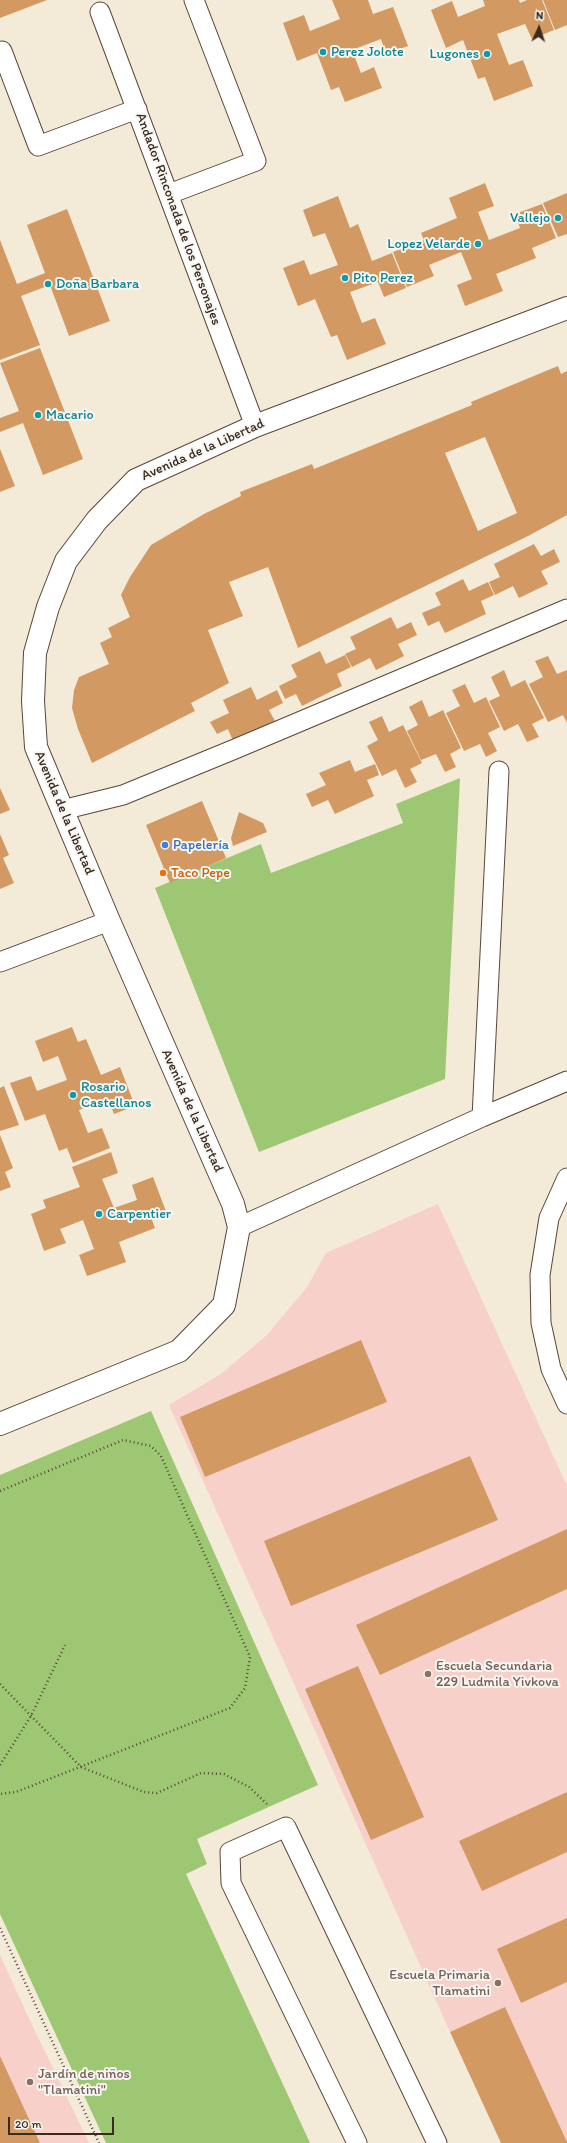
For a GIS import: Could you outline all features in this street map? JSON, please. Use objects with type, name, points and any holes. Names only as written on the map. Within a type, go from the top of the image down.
[{"type":"street","name":"Avenida de la Libertad","points":[[0,1424],[179,1352],[224,1305],[239,1227],[233,1204],[109,921],[36,747],[33,700],[35,653],[48,607],[66,562],[97,520],[136,480],[255,426],[567,308]]},
{"type":"lane","points":[[169,194],[256,161],[194,0]]},
{"type":"lane","name":"Andador Rinconada de los Personajes","points":[[100,12],[255,426]]},
{"type":"lane","points":[[2,51],[38,146],[137,109]]},
{"type":"lane","points":[[62,810],[123,795],[567,609]]},
{"type":"lane","points":[[482,1117],[499,771]]},
{"type":"lane","points":[[0,962],[109,921]]},
{"type":"lane","points":[[239,1227],[482,1117],[567,1082]]},
{"type":"lane","points":[[567,1178],[549,1218],[540,1275],[541,1323],[551,1369],[567,1404]]},
{"type":"lane","points":[[357,2143],[231,1883],[230,1852],[286,1826],[437,2143]]},
{"type":"path","points":[[0,1491],[123,1440],[150,1446],[161,1456],[250,1657],[245,1688],[230,1708],[16,1792],[0,1794]]},
{"type":"path","points":[[0,1765],[31,1716],[65,1645]]},
{"type":"path","points":[[0,1684],[81,1767],[128,1786],[157,1793],[200,1773],[224,1774],[249,1787],[277,1813],[286,1826]]},
{"type":"path","points":[[0,1928],[99,2143]]},
{"type":"shaded area","name":"Escuela Secundaria 229 Ludmila Yivkova","points":[[438,1204],[567,1486],[567,2143],[450,2032],[169,1405],[221,1374],[267,1335],[307,1287],[326,1253]]},
{"type":"shaded area","name":"Jardín de niños \"Tlamatini\"","points":[[0,1955],[25,2010],[89,2143],[0,2143]]},
{"type":"green space","points":[[460,778],[445,1079],[259,1152],[155,888],[261,844],[271,873],[403,823],[396,804]]},
{"type":"green space","points":[[151,1411],[318,1785],[197,1839],[207,1864],[186,1874],[310,2143],[106,2143],[0,1914],[0,1475]]},
{"type":"building","points":[[0,0],[47,0],[0,18]]},
{"type":"building","name":"Perez Jolote","points":[[332,0],[368,0],[373,14],[393,7],[408,46],[386,54],[381,39],[352,50],[361,73],[374,67],[382,88],[345,102],[339,87],[331,90],[317,53],[297,61],[283,23],[304,15],[310,31],[340,19]]},
{"type":"building","name":"Lugones","points":[[483,0],[519,0],[520,3],[527,0],[542,0],[554,30],[532,39],[525,24],[497,34],[509,65],[523,60],[533,86],[494,101],[485,77],[478,79],[463,40],[446,48],[431,10],[452,1],[458,17],[485,6]]},
{"type":"building","points":[[543,0],[567,0],[567,25],[555,30]]},
{"type":"building","name":"Lopez Velarde","points":[[485,183],[494,206],[478,212],[489,240],[520,228],[515,214],[542,204],[556,238],[532,248],[536,258],[496,274],[503,291],[465,306],[457,285],[472,279],[461,252],[429,265],[434,276],[407,287],[393,252],[424,240],[421,233],[457,218],[449,198]]},
{"type":"building","name":"Vallejo","points":[[567,193],[567,234],[558,237],[543,203]]},
{"type":"building","name":"Pito Perez","points":[[338,196],[350,228],[358,224],[372,261],[392,253],[406,288],[384,297],[378,282],[350,292],[362,323],[375,318],[386,344],[347,360],[337,335],[331,337],[315,299],[298,306],[283,268],[304,260],[310,275],[338,265],[325,233],[313,237],[303,210]]},
{"type":"building","name":"Doña Barbara","points":[[67,209],[110,321],[69,336],[50,285],[21,296],[40,345],[0,360],[0,240],[17,284],[45,273],[27,225]]},
{"type":"building","name":"Macario","points":[[40,348],[83,459],[43,475],[23,423],[0,432],[0,418],[19,411],[0,363]]},
{"type":"building","points":[[558,366],[561,374],[567,371],[567,515],[528,536],[298,648],[268,567],[229,582],[243,616],[208,630],[229,683],[191,703],[195,711],[92,763],[78,729],[72,708],[74,690],[79,677],[109,664],[100,643],[112,637],[108,628],[130,617],[121,595],[130,577],[151,545],[204,514],[241,496],[240,492],[312,464],[314,469],[472,405],[471,402]],"holes":[[[485,437],[517,513],[478,531],[445,453]]]},
{"type":"building","points":[[0,449],[15,486],[0,492]]},
{"type":"building","points":[[534,544],[541,556],[554,549],[560,562],[541,571],[548,584],[519,598],[513,586],[495,595],[489,582],[500,577],[494,564]]},
{"type":"building","points":[[463,579],[469,591],[488,582],[494,595],[481,601],[486,614],[445,633],[439,621],[428,626],[422,613],[441,605],[435,593]]},
{"type":"building","points":[[391,617],[397,629],[411,622],[417,635],[398,644],[404,656],[376,670],[370,658],[352,667],[345,654],[356,649],[350,637]]},
{"type":"building","points":[[320,651],[326,664],[345,655],[351,667],[337,674],[342,686],[302,706],[296,694],[285,699],[279,686],[297,677],[291,665]]},
{"type":"building","points":[[548,656],[557,674],[567,670],[567,723],[563,715],[548,722],[529,684],[543,677],[535,661]]},
{"type":"building","points":[[504,670],[511,687],[525,680],[544,718],[532,724],[539,737],[527,742],[518,724],[504,731],[489,701],[500,696],[491,677]]},
{"type":"building","points":[[465,684],[474,703],[486,697],[500,727],[488,733],[497,751],[486,757],[480,744],[464,751],[446,713],[460,706],[452,690]]},
{"type":"building","points":[[251,687],[257,700],[277,690],[283,703],[269,710],[275,721],[233,741],[228,729],[217,734],[210,722],[229,713],[223,700]]},
{"type":"building","points":[[422,700],[429,717],[443,710],[461,748],[450,754],[456,767],[445,772],[436,754],[421,760],[407,731],[418,725],[409,707]]},
{"type":"building","points":[[382,716],[389,732],[403,725],[422,763],[410,769],[417,782],[405,788],[396,769],[382,776],[367,746],[378,740],[369,722]]},
{"type":"building","points":[[350,760],[355,772],[375,764],[379,775],[367,780],[374,796],[335,814],[328,800],[312,807],[306,794],[326,785],[319,773]]},
{"type":"building","points":[[0,788],[10,810],[0,814]]},
{"type":"building","points":[[202,801],[226,858],[170,883],[146,825]]},
{"type":"building","points":[[239,812],[263,823],[267,832],[233,846],[231,838]]},
{"type":"building","points":[[0,834],[9,855],[3,858],[14,883],[0,889]]},
{"type":"building","name":"Rosario Castellanos","points":[[72,1027],[78,1042],[86,1039],[101,1075],[120,1067],[135,1106],[114,1114],[108,1099],[79,1110],[88,1133],[102,1128],[110,1148],[73,1163],[67,1148],[59,1151],[45,1114],[25,1121],[10,1083],[31,1076],[37,1091],[67,1080],[58,1056],[43,1062],[35,1041]]},
{"type":"building","points":[[4,1086],[19,1125],[0,1131],[0,1088]]},
{"type":"building","points":[[0,1135],[13,1168],[5,1172],[11,1187],[0,1191]]},
{"type":"building","name":"Carpentier","points":[[111,1152],[118,1173],[102,1179],[114,1208],[137,1200],[132,1185],[153,1177],[167,1214],[152,1220],[155,1228],[119,1242],[126,1262],[87,1276],[79,1255],[94,1249],[83,1220],[60,1229],[66,1243],[44,1251],[31,1214],[46,1208],[43,1200],[80,1187],[72,1167]]},
{"type":"building","points":[[361,1340],[387,1402],[205,1477],[180,1417]]},
{"type":"building","points":[[470,1456],[498,1520],[291,1606],[264,1541]]},
{"type":"building","points":[[567,1529],[567,1589],[380,1675],[356,1625]]},
{"type":"building","points":[[358,1666],[424,1817],[371,1840],[305,1689]]},
{"type":"building","points":[[567,1792],[567,1852],[482,1891],[459,1841]]},
{"type":"building","points":[[567,1918],[567,1982],[521,2003],[497,1949]]},
{"type":"building","points":[[505,2007],[567,2143],[501,2143],[450,2032]]},
{"type":"building","points":[[0,2056],[40,2143],[0,2143]]},
{"type":"place","name":"Perez Jolote","points":[[323,52]]},
{"type":"place","name":"Lugones","points":[[487,54]]},
{"type":"place","name":"Vallejo","points":[[558,218]]},
{"type":"place","name":"Lopez Velarde","points":[[478,244]]},
{"type":"place","name":"Pito Perez","points":[[345,278]]},
{"type":"place","name":"Doña Barbara","points":[[48,284]]},
{"type":"place","name":"Macario","points":[[38,415]]},
{"type":"place","name":"Papelería","points":[[165,845]]},
{"type":"place","name":"Taco Pepe","points":[[163,873]]},
{"type":"place","name":"Rosario Castellanos","points":[[73,1095]]},
{"type":"place","name":"Carpentier","points":[[99,1214]]},
{"type":"place","name":"Escuela Secundaria 229 Ludmila Yivkova","points":[[428,1674]]},
{"type":"place","name":"Escuela Primaria Tlamatini","points":[[498,1983]]},
{"type":"place","name":"Jardín de niños \"Tlamatini\"","points":[[30,2082]]}]
